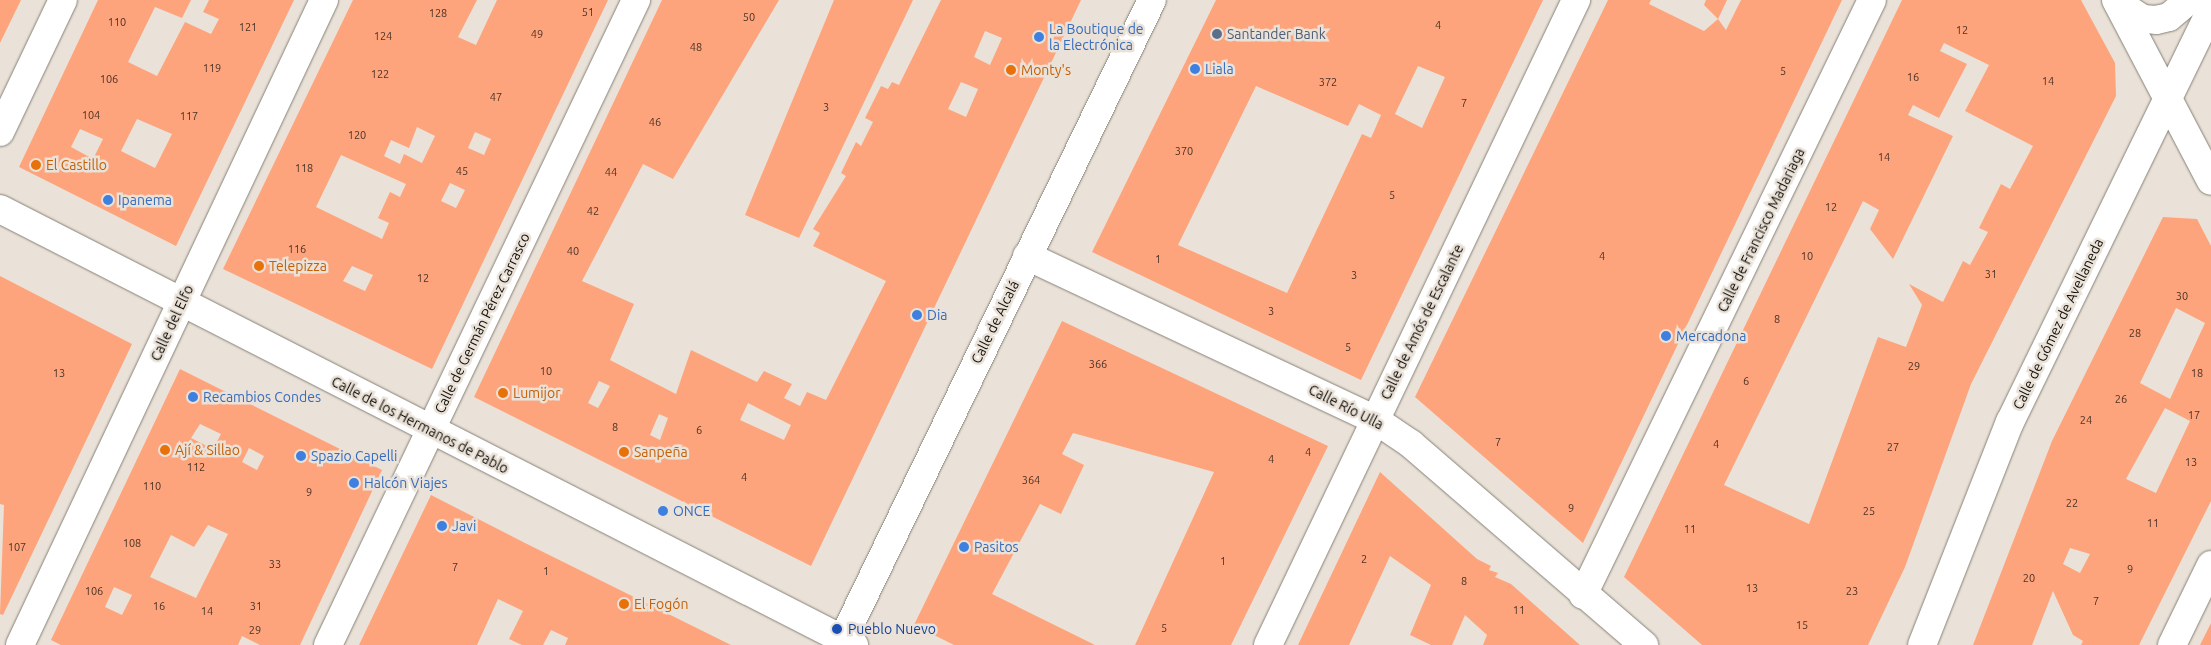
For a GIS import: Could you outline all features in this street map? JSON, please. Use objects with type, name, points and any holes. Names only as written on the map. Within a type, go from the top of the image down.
[{"type":"street","points":[[0,132],[63,0]]},
{"type":"street","name":"Calle del Elfo","points":[[20,645],[324,0]]},
{"type":"street","name":"Calle de Germán Pérez Carrasco","points":[[328,645],[636,0]]},
{"type":"street","name":"Calle de Alcalá","points":[[846,643],[1027,256],[1152,0]]},
{"type":"street","name":"Calle de Amós de Escalante","points":[[1268,645],[1374,419],[1576,0]]},
{"type":"street","name":"Calle de Francisco Madariaga","points":[[1583,595],[1872,0]]},
{"type":"street","points":[[2117,2],[2143,19],[2156,20],[2169,16],[2189,0]]},
{"type":"street","points":[[2117,2],[2211,182]]},
{"type":"street","name":"Calle de Gómez de Avellaneda","points":[[1922,645],[2010,422],[2167,96],[2211,10]]},
{"type":"street","name":"Calle de los Hermanos de Pablo","points":[[0,209],[181,304],[846,643]]},
{"type":"street","name":"Calle Río Ulla","points":[[1027,256],[1374,419],[1411,444],[1583,595],[1644,645]]},
{"type":"street","points":[[2172,645],[2211,565]]},
{"type":"building","points":[[0,0],[21,0],[0,43]]},
{"type":"building","points":[[98,0],[191,0],[182,18],[155,7],[128,62],[157,76],[185,22],[211,34],[219,19],[203,12],[209,0],[294,0],[176,246],[19,167]],"holes":[[[137,119],[172,134],[155,168],[121,151]],[[80,129],[103,139],[93,159],[71,147]]]},
{"type":"building","points":[[353,0],[477,0],[458,37],[476,45],[497,0],[608,0],[432,369],[223,269]],"holes":[[[417,127],[435,136],[422,163],[404,154],[400,164],[384,156],[391,140],[409,148]],[[475,132],[491,139],[484,155],[468,148]],[[341,155],[406,184],[400,197],[390,192],[378,218],[389,223],[382,239],[316,207]],[[450,183],[465,190],[456,208],[441,201]],[[352,266],[373,275],[365,291],[343,281]]]},
{"type":"building","points":[[662,0],[779,0],[673,179],[643,164],[582,281],[634,304],[610,360],[676,394],[691,350],[757,382],[764,371],[792,384],[784,398],[800,406],[807,392],[826,400],[886,281],[813,246],[820,233],[813,229],[846,176],[841,173],[856,142],[861,146],[873,122],[865,118],[881,86],[888,89],[892,82],[899,85],[941,0],[1081,0],[811,566],[474,397]],"holes":[[[985,31],[1002,38],[990,65],[974,57]],[[961,82],[978,89],[966,117],[948,109]],[[599,381],[610,386],[598,408],[588,403]],[[748,403],[791,425],[784,440],[740,420]],[[659,414],[668,418],[660,440],[650,435]]]},
{"type":"building","points":[[834,0],[913,0],[799,238],[745,215]]},
{"type":"building","points":[[1216,0],[1543,0],[1361,380],[1092,252]],"holes":[[[1418,66],[1445,77],[1422,128],[1395,114]],[[1256,86],[1348,126],[1359,104],[1381,115],[1371,138],[1362,134],[1287,293],[1178,245]]]},
{"type":"building","points":[[1608,0],[1651,0],[1649,4],[1704,31],[1718,19],[1726,30],[1741,0],[1842,0],[1583,543],[1415,397]]},
{"type":"building","points":[[1706,0],[1727,0],[1718,19],[1704,5]]},
{"type":"building","points":[[1902,0],[2081,0],[2115,63],[2116,96],[1971,384],[1905,567],[1868,645],[1702,645],[1624,577]],"holes":[[[1944,43],[1989,65],[1965,111],[2033,146],[2010,189],[2001,184],[1979,228],[1988,232],[1970,265],[1963,261],[1943,302],[1909,284],[1922,305],[1906,347],[1878,337],[1809,524],[1724,485],[1863,201],[1879,210],[1870,229],[1893,259],[1953,136],[1908,115],[1913,105],[1939,118],[1967,64],[1940,51]]]},
{"type":"building","points":[[2163,217],[2197,219],[2211,246],[2211,501],[2139,645],[2081,645],[2083,641],[2073,635],[2053,591],[2032,645],[1973,645],[2052,441]],"holes":[[[2176,308],[2205,323],[2170,399],[2140,383]],[[2165,408],[2190,421],[2156,493],[2126,479]],[[2070,548],[2090,554],[2080,573],[2063,564]]]},
{"type":"building","points":[[0,276],[132,344],[3,615],[0,614],[4,505],[0,504]]},
{"type":"building","points":[[1062,321],[1328,446],[1231,645],[1135,645],[1214,472],[1073,433],[1062,454],[1084,465],[1061,514],[1040,504],[992,594],[1095,645],[954,645],[914,625]]},
{"type":"building","points":[[180,369],[382,470],[300,645],[260,645],[242,636],[238,645],[61,645],[51,640]],"holes":[[[200,424],[221,434],[213,449],[191,438]],[[249,448],[264,456],[257,470],[242,462]],[[208,525],[228,534],[196,598],[150,577],[171,535],[194,547]],[[114,587],[132,595],[122,615],[105,607]]]},
{"type":"building","points":[[1380,472],[1477,559],[1491,566],[1489,570],[1498,573],[1495,577],[1511,584],[1580,645],[1483,645],[1487,635],[1465,615],[1452,645],[1431,645],[1410,635],[1431,585],[1390,556],[1349,645],[1298,645]]},
{"type":"building","points":[[431,495],[731,645],[565,645],[568,638],[551,630],[543,645],[522,645],[509,639],[523,611],[498,599],[477,645],[359,645]]},
{"type":"building","points":[[2211,623],[2211,645],[2200,645]]},
{"type":"place","name":"Santander Bank","points":[[1217,34]]},
{"type":"place","name":"La Boutique de la Electrónica","points":[[1039,37]]},
{"type":"place","name":"Liala","points":[[1195,69]]},
{"type":"place","name":"Monty's","points":[[1011,70]]},
{"type":"place","name":"El Castillo","points":[[36,165]]},
{"type":"place","name":"Ipanema","points":[[108,200]]},
{"type":"place","name":"Telepizza","points":[[259,266]]},
{"type":"place","name":"Dia","points":[[917,315]]},
{"type":"place","name":"Mercadona","points":[[1666,336]]},
{"type":"place","name":"Lumijor","points":[[503,393]]},
{"type":"place","name":"Recambios Condes","points":[[193,397]]},
{"type":"place","name":"Ají & Sillao","points":[[165,450]]},
{"type":"place","name":"Sanpeña","points":[[624,452]]},
{"type":"place","name":"Spazio Capelli","points":[[301,456]]},
{"type":"place","name":"Halcón Viajes","points":[[354,483]]},
{"type":"place","name":"ONCE","points":[[663,511]]},
{"type":"place","name":"Javi","points":[[442,526]]},
{"type":"place","name":"Pasitos","points":[[964,547]]},
{"type":"place","name":"El Fogón","points":[[624,604]]},
{"type":"place","name":"Pueblo Nuevo","points":[[837,629]]}]
